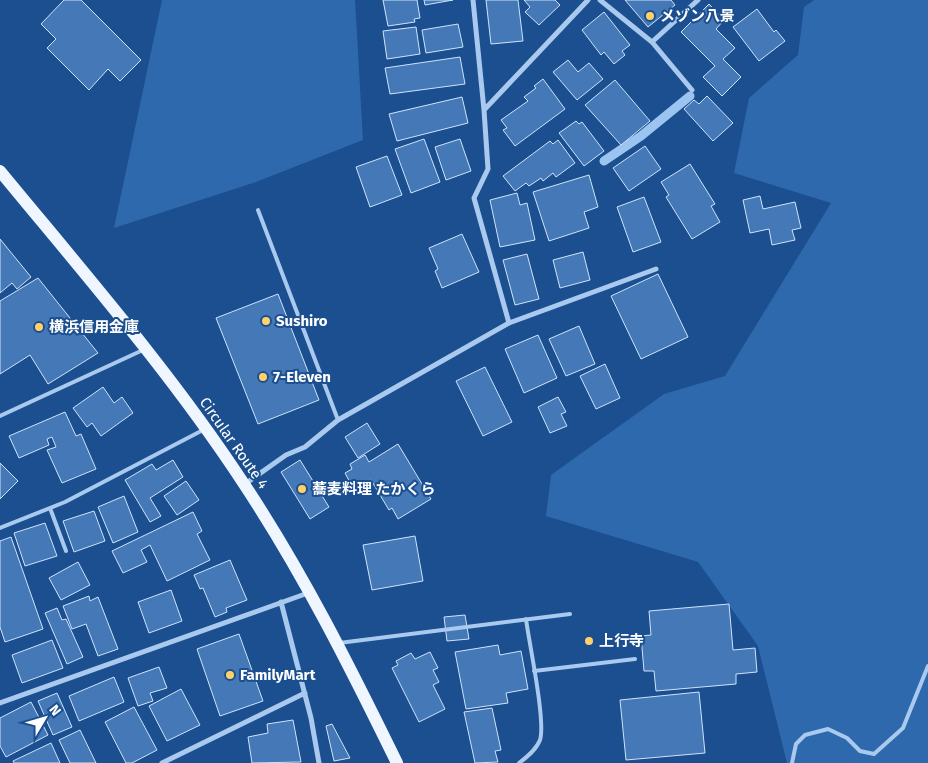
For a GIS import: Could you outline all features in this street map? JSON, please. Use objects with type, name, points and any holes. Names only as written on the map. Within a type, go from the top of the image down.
[{"type":"main road","name":"Circular Route 4","points":[[0,171],[146,348],[244,484],[311,592],[397,763]]},
{"type":"street","points":[[474,0],[488,169],[474,198],[509,322]]},
{"type":"street","points":[[484,110],[588,0]]},
{"type":"street","points":[[600,0],[652,42],[692,90]]},
{"type":"street","points":[[652,42],[698,0]]},
{"type":"street","points":[[244,484],[286,455],[305,448],[338,420],[509,322],[656,268]]},
{"type":"street","points":[[0,703],[311,592]]},
{"type":"street","points":[[281,602],[305,693],[319,763]]},
{"type":"street","points":[[162,763],[305,693]]},
{"type":"lane","points":[[258,210],[338,420]]},
{"type":"lane","points":[[0,416],[146,348]]},
{"type":"lane","points":[[0,528],[50,508],[205,428]]},
{"type":"lane","points":[[50,508],[66,551]]},
{"type":"lane","points":[[338,643],[570,614]]},
{"type":"lane","points":[[519,763],[530,755],[540,740],[542,720],[526,620]]},
{"type":"lane","points":[[534,671],[635,659]]},
{"type":"lane","points":[[792,763],[796,744],[806,734],[828,729],[847,738],[860,751],[874,754],[903,728],[928,666]]},
{"type":"shaded area","points":[[162,0],[355,0],[363,140],[256,182],[114,228]]},
{"type":"shaded area","points":[[814,0],[928,0],[928,763],[787,763],[758,646],[698,562],[546,516],[551,475],[664,394],[725,376],[831,203],[734,173],[749,98],[798,55],[804,7]]},
{"type":"building","points":[[64,0],[81,0],[141,60],[120,81],[108,69],[89,90],[47,48],[56,39],[41,24]]},
{"type":"building","points":[[383,0],[417,0],[420,18],[414,19],[415,22],[388,26]]},
{"type":"building","points":[[424,0],[453,0],[425,5]]},
{"type":"building","points":[[486,0],[518,0],[523,41],[491,44]]},
{"type":"building","points":[[524,0],[555,0],[560,5],[539,25],[525,12],[530,7]]},
{"type":"building","name":"メゾン八景","points":[[625,0],[671,0],[675,5],[648,27]]},
{"type":"building","points":[[709,4],[724,20],[716,29],[735,48],[723,59],[741,77],[722,96],[703,77],[715,66],[681,32]]},
{"type":"building","points":[[757,9],[774,32],[776,30],[785,41],[759,61],[733,27]]},
{"type":"building","points":[[604,12],[630,45],[622,51],[625,55],[614,64],[604,52],[601,55],[582,30]]},
{"type":"building","points":[[458,24],[463,47],[426,53],[422,30]]},
{"type":"building","points":[[416,27],[420,54],[387,59],[383,31]]},
{"type":"building","points":[[460,57],[465,84],[390,94],[385,68]]},
{"type":"building","points":[[568,60],[578,72],[589,63],[603,79],[577,100],[553,72]]},
{"type":"building","points":[[543,79],[565,109],[515,146],[503,130],[507,128],[501,120],[528,101],[524,97],[536,88],[534,86]]},
{"type":"building","points":[[615,80],[650,121],[621,145],[585,105]]},
{"type":"building","points":[[707,96],[733,123],[713,141],[684,109],[694,100],[699,104]]},
{"type":"building","points":[[462,97],[468,123],[397,141],[389,114]]},
{"type":"building","points":[[576,121],[579,124],[582,122],[604,151],[584,166],[559,133]]},
{"type":"building","points":[[424,139],[440,182],[411,193],[395,149]]},
{"type":"building","points":[[460,139],[471,171],[446,180],[435,147]]},
{"type":"building","points":[[558,140],[575,163],[556,177],[553,173],[543,181],[541,178],[529,186],[526,183],[515,191],[503,176],[550,141],[553,144]]},
{"type":"building","points":[[645,146],[661,169],[629,191],[613,168]]},
{"type":"building","points":[[387,156],[402,195],[370,207],[356,167]]},
{"type":"building","points":[[690,164],[715,204],[711,206],[720,222],[692,239],[666,197],[669,195],[661,182]]},
{"type":"building","points":[[589,175],[598,207],[584,212],[589,228],[549,241],[533,192]]},
{"type":"building","points":[[517,193],[520,205],[527,203],[535,240],[500,247],[490,200]]},
{"type":"building","points":[[760,196],[763,209],[795,202],[801,228],[792,230],[795,240],[772,245],[769,229],[750,233],[743,200]]},
{"type":"building","points":[[644,197],[661,242],[633,252],[617,207]]},
{"type":"building","points":[[462,234],[479,272],[442,288],[435,271],[438,269],[429,248]]},
{"type":"building","points":[[0,239],[31,277],[17,289],[12,283],[0,293]]},
{"type":"building","points":[[583,252],[590,280],[560,288],[553,260]]},
{"type":"building","points":[[527,254],[539,299],[515,305],[503,260]]},
{"type":"building","points":[[658,274],[688,337],[641,359],[611,296]]},
{"type":"building","name":"横浜信用金庫","points":[[38,278],[98,353],[48,384],[30,355],[0,374],[0,301]]},
{"type":"building","points":[[278,294],[319,400],[258,424],[216,318]]},
{"type":"building","points":[[579,326],[595,364],[566,376],[549,339]]},
{"type":"building","points":[[538,335],[557,378],[524,393],[505,349]]},
{"type":"building","points":[[605,364],[620,398],[596,409],[580,376]]},
{"type":"building","points":[[485,367],[512,422],[483,436],[456,381]]},
{"type":"building","points":[[103,387],[114,403],[122,397],[133,413],[101,436],[92,423],[87,427],[73,408]]},
{"type":"building","points":[[558,397],[566,412],[561,414],[567,426],[550,433],[538,407]]},
{"type":"building","points":[[65,412],[76,436],[81,434],[96,469],[62,483],[47,450],[56,447],[52,437],[47,439],[49,445],[19,458],[9,436]]},
{"type":"building","points":[[367,423],[380,444],[358,458],[345,437]]},
{"type":"building","points":[[398,444],[431,499],[398,519],[392,508],[389,510],[371,480],[354,490],[345,473],[352,469],[350,464],[365,455],[369,462]]},
{"type":"building","points":[[173,460],[183,477],[150,498],[161,516],[150,522],[125,480],[152,464],[156,470]]},
{"type":"building","points":[[300,460],[329,507],[310,519],[281,472]]},
{"type":"building","points":[[0,463],[18,481],[0,499]]},
{"type":"building","points":[[186,481],[199,500],[177,515],[164,496]]},
{"type":"building","points":[[124,496],[138,532],[113,543],[98,507]]},
{"type":"building","points":[[94,511],[105,541],[74,552],[63,521]]},
{"type":"building","points":[[193,512],[202,531],[197,534],[210,560],[167,581],[150,545],[141,550],[147,562],[123,573],[112,551]]},
{"type":"building","points":[[45,523],[57,556],[25,566],[14,533]]},
{"type":"building","points":[[415,536],[423,581],[372,590],[363,545]]},
{"type":"building","points":[[11,537],[43,629],[5,642],[0,627],[0,541]]},
{"type":"building","points":[[230,560],[247,600],[226,608],[227,612],[215,617],[203,588],[200,589],[194,575]]},
{"type":"building","points":[[78,562],[90,585],[61,600],[49,578]]},
{"type":"building","points":[[171,590],[182,621],[149,633],[138,602]]},
{"type":"building","points":[[89,596],[90,601],[98,597],[118,649],[98,656],[86,624],[72,629],[63,606]]},
{"type":"building","points":[[729,604],[733,650],[755,648],[757,672],[736,674],[736,684],[656,691],[654,671],[644,671],[641,636],[651,635],[649,611]]},
{"type":"building","points":[[57,608],[62,620],[66,619],[83,657],[67,664],[45,613]]},
{"type":"building","points":[[465,615],[469,639],[447,641],[444,617]]},
{"type":"building","name":"FamilyMart","points":[[239,634],[263,701],[220,716],[197,649]]},
{"type":"building","points":[[52,640],[63,668],[22,683],[12,655]]},
{"type":"building","points":[[498,645],[500,655],[521,651],[528,689],[506,693],[508,703],[466,709],[455,652]]},
{"type":"building","points":[[430,652],[438,668],[433,670],[439,682],[433,685],[445,709],[419,722],[392,668],[398,665],[396,661],[411,653],[415,659]]},
{"type":"building","points":[[159,667],[167,688],[150,693],[153,701],[138,706],[128,678]]},
{"type":"building","points":[[114,677],[124,702],[79,721],[69,696]]},
{"type":"building","points":[[181,689],[200,725],[167,741],[149,706]]},
{"type":"building","points":[[699,692],[705,753],[626,760],[620,700]]},
{"type":"building","points":[[57,693],[72,727],[53,735],[38,701]]},
{"type":"building","points":[[31,702],[48,735],[6,757],[0,746],[0,718]]},
{"type":"building","points":[[134,707],[157,750],[132,763],[126,763],[105,722]]},
{"type":"building","points":[[492,708],[501,750],[495,751],[498,762],[475,763],[464,712]]},
{"type":"building","points":[[293,720],[301,762],[252,763],[248,737],[268,733],[267,724]]},
{"type":"building","points":[[332,724],[350,758],[334,761],[326,726]]},
{"type":"building","points":[[80,730],[96,763],[70,763],[59,740]]},
{"type":"building","points":[[51,743],[60,763],[14,763],[13,761]]},
{"type":"waterway","points":[[604,161],[641,136],[690,96]]},
{"type":"place","name":"メゾン八景","points":[[650,16]]},
{"type":"place","name":"Sushiro","points":[[266,321]]},
{"type":"place","name":"横浜信用金庫","points":[[39,327]]},
{"type":"place","name":"7-Eleven","points":[[263,377]]},
{"type":"place","name":"蕎麦料理 たかくら","points":[[302,489]]},
{"type":"place","name":"上行寺","points":[[589,641]]},
{"type":"place","name":"FamilyMart","points":[[230,675]]}]
